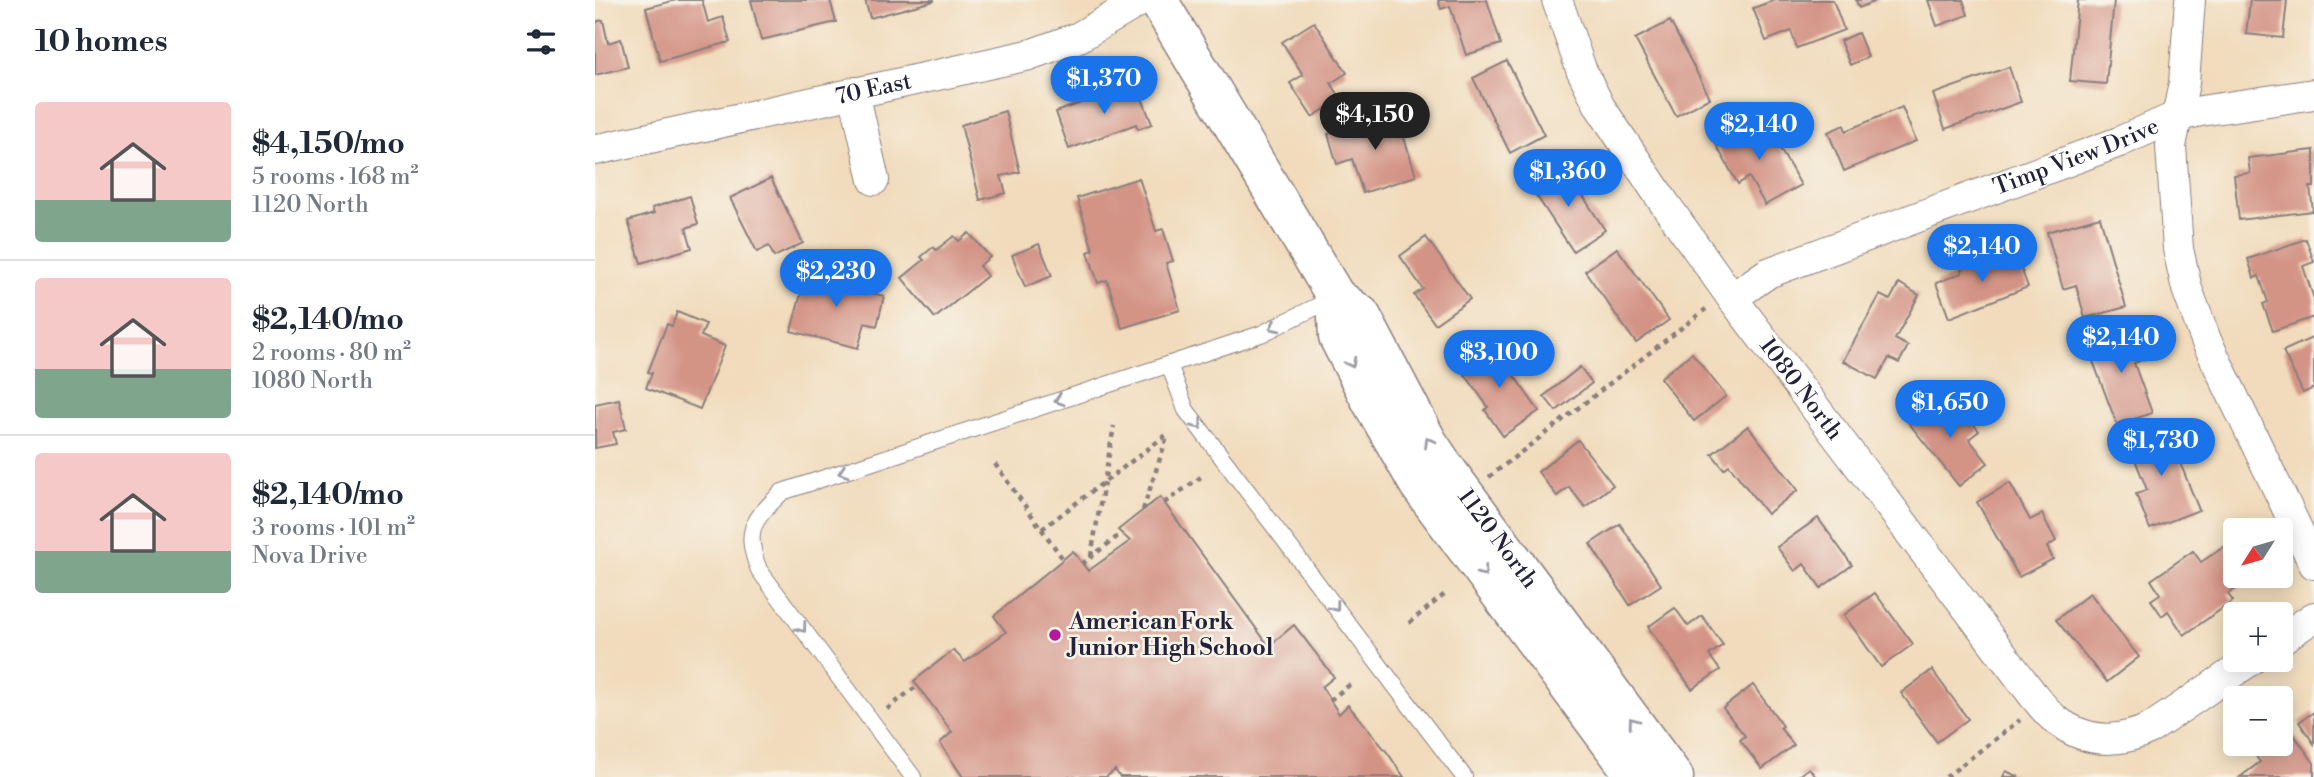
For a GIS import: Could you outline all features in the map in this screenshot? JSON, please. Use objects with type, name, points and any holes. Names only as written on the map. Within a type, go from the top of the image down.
[{"type":"street","name":"70 East","points":[[595,150],[1029,55],[1079,37],[1142,0]]},
{"type":"street","name":"1120 North","points":[[1158,0],[1336,298],[1361,315],[1428,442],[1674,777]]},
{"type":"street","points":[[2190,0],[2183,83],[2171,151],[2178,248],[2187,289],[2206,340],[2314,565]]},
{"type":"street","name":"1080 North","points":[[1563,2],[1581,69],[1600,107],[1665,204],[1719,304],[2055,719],[2074,731],[2096,738],[2118,740],[2151,728],[2233,672]]},
{"type":"street","points":[[854,92],[874,180]]},
{"type":"street","name":"Timp View Drive","points":[[1719,304],[1768,273],[2119,142],[2175,117],[2214,108],[2314,94]]},
{"type":"street","name":"1120 North","points":[[1336,298],[1338,337],[1419,485],[1636,777]]},
{"type":"street","points":[[2293,631],[2314,617]]},
{"type":"lane","points":[[913,777],[759,570],[750,548],[752,527],[782,492],[1264,332],[1336,298]]},
{"type":"lane","points":[[1169,364],[1186,410],[1464,777]]},
{"type":"path","points":[[1487,479],[1719,304]]},
{"type":"path","points":[[1091,556],[1114,425]]},
{"type":"path","points":[[1042,529],[1168,433],[1143,510]]},
{"type":"path","points":[[995,464],[1063,559]]},
{"type":"path","points":[[1164,503],[1201,477]]},
{"type":"path","points":[[1082,564],[1122,533]]},
{"type":"path","points":[[1409,622],[1445,594]]},
{"type":"path","points":[[1330,700],[1352,683]]},
{"type":"path","points":[[884,711],[917,686]]},
{"type":"path","points":[[1946,777],[2021,720]]},
{"type":"building","points":[[676,0],[702,0],[708,22],[723,17],[730,42],[660,61],[646,8]]},
{"type":"building","points":[[751,0],[830,0],[836,22],[761,40]]},
{"type":"building","points":[[865,0],[934,0],[934,1],[870,18]]},
{"type":"building","points":[[1438,0],[1487,0],[1501,44],[1466,55],[1450,6],[1441,9]]},
{"type":"building","points":[[1775,0],[1833,0],[1844,30],[1797,48],[1791,31],[1766,41],[1753,8]]},
{"type":"building","points":[[1856,0],[1878,0],[1859,8]]},
{"type":"building","points":[[1928,0],[1963,0],[1968,15],[1937,26]]},
{"type":"building","points":[[2078,0],[2114,0],[2106,84],[2070,81]]},
{"type":"building","points":[[2250,0],[2287,0],[2283,38],[2246,34]]},
{"type":"building","points":[[603,20],[608,43],[621,39],[628,67],[595,75],[595,22]]},
{"type":"building","points":[[1670,21],[1710,98],[1676,116],[1635,39]]},
{"type":"building","points":[[1314,22],[1347,73],[1331,83],[1341,99],[1312,117],[1290,83],[1303,75],[1282,42]]},
{"type":"building","points":[[1858,33],[1868,57],[1850,65],[1840,41]]},
{"type":"building","points":[[1507,61],[1544,135],[1510,153],[1473,78]]},
{"type":"building","points":[[2009,67],[2021,102],[1945,129],[1933,94]]},
{"type":"building","points":[[1136,83],[1152,124],[1138,129],[1136,124],[1069,149],[1056,112]]},
{"type":"building","points":[[1902,107],[1916,141],[1844,171],[1828,132],[1844,125],[1846,131]]},
{"type":"building","points":[[1005,111],[1020,172],[1001,176],[1006,193],[980,200],[961,125]]},
{"type":"building","points":[[1396,112],[1416,176],[1363,193],[1352,159],[1337,164],[1328,134]]},
{"type":"building","points":[[1763,119],[1801,185],[1765,205],[1749,177],[1738,184],[1716,145]]},
{"type":"building","points":[[2314,150],[2314,187],[2310,187],[2313,211],[2239,220],[2234,175],[2250,173],[2248,158]]},
{"type":"building","points":[[1564,167],[1605,230],[1573,251],[1532,189]]},
{"type":"building","points":[[771,178],[803,243],[774,257],[769,246],[757,252],[730,198]]},
{"type":"building","points":[[1139,178],[1156,231],[1163,229],[1173,261],[1166,263],[1180,310],[1122,328],[1107,280],[1098,283],[1088,252],[1093,250],[1077,198]]},
{"type":"building","points":[[690,196],[698,224],[686,228],[692,248],[641,263],[628,221],[654,213],[652,208]]},
{"type":"building","points":[[2100,217],[2126,307],[2085,318],[2076,285],[2063,289],[2047,232]]},
{"type":"building","points":[[969,233],[990,257],[979,266],[987,276],[935,318],[902,278],[924,260],[921,257],[933,247],[936,250],[954,236],[959,241]]},
{"type":"building","points":[[1426,237],[1470,299],[1435,324],[1414,295],[1423,289],[1400,256]]},
{"type":"building","points":[[2306,239],[2314,262],[2303,266],[2314,299],[2314,317],[2273,331],[2263,304],[2268,302],[2259,276],[2254,278],[2248,259]]},
{"type":"building","points":[[1039,244],[1052,276],[1025,287],[1012,255]]},
{"type":"building","points":[[1617,248],[1669,320],[1636,343],[1585,271]]},
{"type":"building","points":[[2015,252],[2028,287],[1949,318],[1936,283],[1962,273],[1961,269],[1988,258],[1989,262]]},
{"type":"building","points":[[807,271],[872,287],[871,293],[884,296],[877,326],[865,323],[858,348],[791,331]]},
{"type":"building","points":[[1899,283],[1919,295],[1895,339],[1908,346],[1899,363],[1889,358],[1877,379],[1843,361],[1880,295],[1890,300]]},
{"type":"building","points":[[677,312],[706,324],[701,336],[725,346],[700,409],[646,388],[652,373],[648,372],[667,324],[672,326]]},
{"type":"building","points":[[2133,327],[2145,359],[2134,363],[2152,413],[2117,425],[2087,345]]},
{"type":"building","points":[[2314,337],[2314,388],[2303,393],[2283,351]]},
{"type":"building","points":[[1491,343],[1539,411],[1503,436],[1485,410],[1488,407],[1459,366]]},
{"type":"building","points":[[1692,353],[1726,396],[1694,421],[1660,378]]},
{"type":"building","points":[[1580,367],[1592,383],[1556,411],[1544,396]]},
{"type":"building","points":[[619,399],[626,429],[613,432],[616,444],[595,448],[595,404]]},
{"type":"building","points":[[1937,400],[1949,414],[1959,406],[1979,431],[1969,439],[1988,463],[1959,486],[1908,422]]},
{"type":"building","points":[[2165,425],[2199,510],[2150,529],[2136,494],[2147,490],[2127,439]]},
{"type":"building","points":[[1748,426],[1798,490],[1767,514],[1729,465],[1724,469],[1712,454]]},
{"type":"building","points":[[1578,440],[1613,485],[1585,507],[1569,487],[1557,496],[1538,472]]},
{"type":"building","points":[[2010,483],[2030,520],[2042,514],[2056,541],[2047,547],[2053,559],[2019,577],[1977,502]]},
{"type":"building","points":[[1160,497],[1269,646],[1294,625],[1334,677],[1322,687],[1339,714],[1348,705],[1404,777],[1120,777],[1115,770],[1106,777],[963,777],[940,743],[952,732],[914,681],[953,650],[965,662],[1006,632],[994,616],[1073,551],[1088,571],[1130,541],[1118,530]]},
{"type":"building","points":[[1818,518],[1852,565],[1821,588],[1804,564],[1795,571],[1777,547]]},
{"type":"building","points":[[1620,524],[1661,585],[1630,605],[1590,544]]},
{"type":"building","points":[[2223,548],[2223,588],[2237,588],[2228,594],[2233,601],[2223,602],[2223,608],[2184,635],[2168,611],[2162,616],[2151,600],[2160,594],[2151,580],[2193,551],[2201,562]]},
{"type":"building","points":[[1875,593],[1913,644],[1881,667],[1844,615]]},
{"type":"building","points":[[2090,593],[2139,657],[2107,682],[2056,620]]},
{"type":"building","points":[[1675,608],[1688,626],[1702,616],[1723,645],[1709,655],[1720,670],[1692,689],[1648,627]]},
{"type":"building","points":[[1932,670],[1968,719],[1937,742],[1901,693]]},
{"type":"building","points":[[1753,685],[1794,745],[1762,769],[1740,740],[1745,736],[1723,708]]},
{"type":"building","points":[[2314,712],[2314,744],[2299,722]]},
{"type":"building","points":[[2293,733],[2314,763],[2314,777],[2240,777],[2260,762],[2256,756],[2293,756]]},
{"type":"building","points":[[1809,768],[1816,777],[1797,777]]},
{"type":"building","points":[[2006,771],[2019,777],[2003,777]]},
{"type":"place","name":"American Fork Junior High School","points":[[1055,635]]}]
